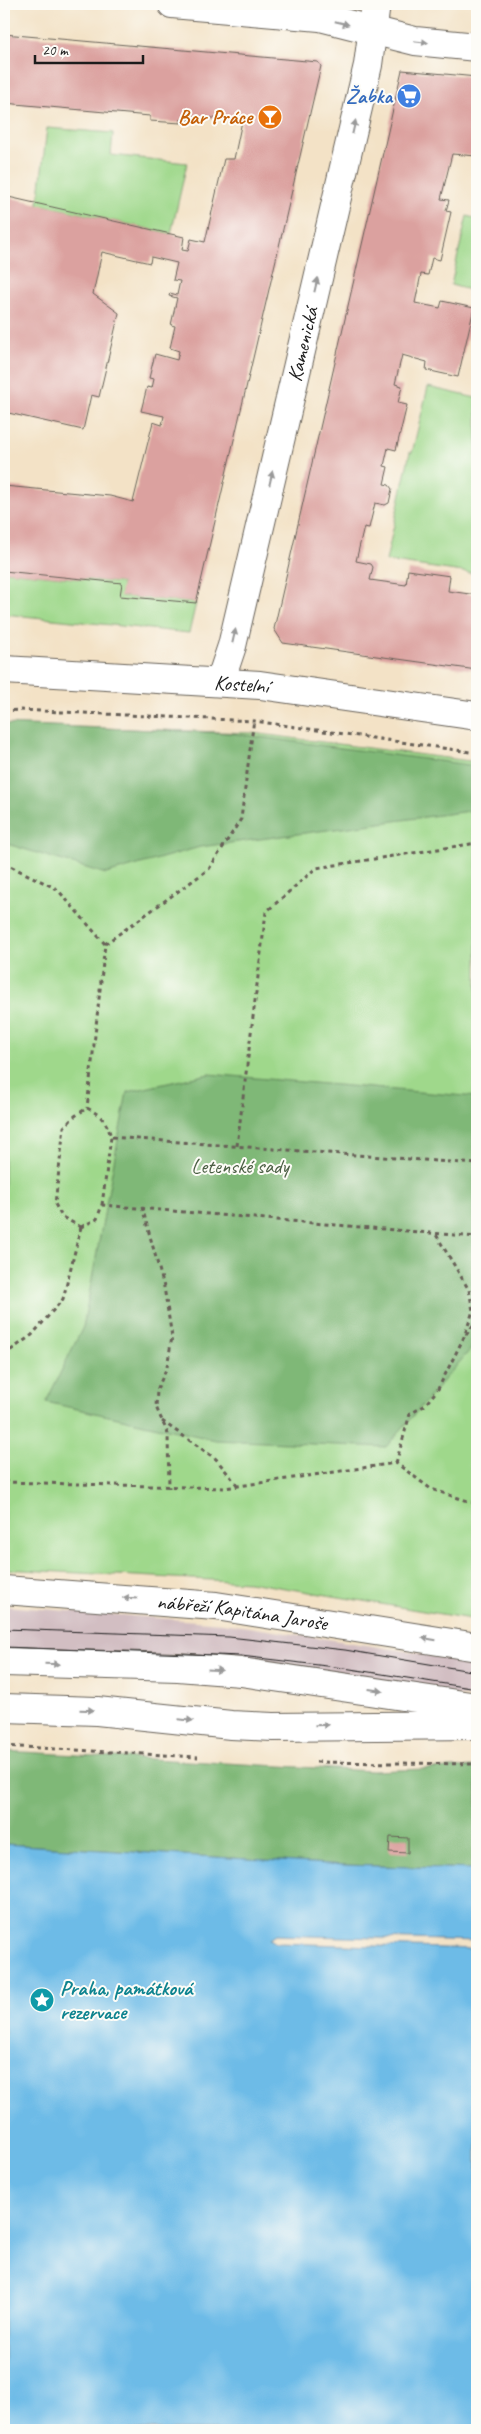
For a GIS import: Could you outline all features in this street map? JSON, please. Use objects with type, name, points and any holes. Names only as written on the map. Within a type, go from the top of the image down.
[{"type":"street","points":[[172,4],[320,17],[415,41],[477,47]]},
{"type":"street","name":"Kamenická","points":[[220,682],[232,646],[368,65],[374,31],[376,4]]},
{"type":"street","name":"Kostelní","points":[[4,670],[260,685],[477,716]]},
{"type":"street","name":"nábřeží Kapitána Jaroše","points":[[4,1590],[216,1606],[477,1647]]},
{"type":"street","points":[[4,1662],[178,1667],[241,1672],[477,1707]]},
{"type":"street","points":[[4,1708],[97,1711],[231,1725],[477,1725]]},
{"type":"path","points":[[104,944],[209,869],[242,819],[260,685]]},
{"type":"path","points":[[4,711],[20,710],[254,720],[477,753]]},
{"type":"path","points":[[237,1146],[266,912],[316,868],[477,843]]},
{"type":"path","points":[[4,863],[57,889],[104,944],[87,1108]]},
{"type":"path","points":[[4,1355],[32,1335],[62,1299],[81,1227],[97,1219],[102,1205],[111,1137],[108,1125],[98,1114],[87,1108]]},
{"type":"path","points":[[81,1227],[62,1217],[55,1204],[64,1127],[87,1108]]},
{"type":"path","points":[[111,1137],[477,1164]]},
{"type":"path","points":[[102,1205],[477,1237]]},
{"type":"path","points":[[142,1207],[164,1287],[172,1337],[167,1367],[157,1390],[156,1407],[168,1434],[169,1488]]},
{"type":"path","points":[[396,1463],[410,1414],[424,1406],[438,1389],[464,1337],[473,1311],[469,1290],[435,1233]]},
{"type":"path","points":[[464,1337],[477,1320]]},
{"type":"path","points":[[162,1420],[216,1459],[238,1486]]},
{"type":"path","points":[[4,1482],[169,1488],[238,1486],[396,1463],[430,1489],[477,1504]]},
{"type":"path","points":[[4,1746],[204,1757]]},
{"type":"path","points":[[311,1762],[477,1764]]},
{"type":"shaded area","points":[[4,1606],[222,1623],[477,1662],[477,1698],[4,1656]]},
{"type":"green space","points":[[47,128],[113,133],[111,155],[187,163],[171,234],[38,204]]},
{"type":"green space","points":[[467,216],[477,219],[477,292],[451,285]]},
{"type":"green space","points":[[428,387],[476,398],[477,393],[477,574],[386,561],[410,452],[412,453]]},
{"type":"green space","points":[[4,571],[122,583],[121,596],[196,603],[189,633],[4,614]]},
{"type":"green space","points":[[4,724],[229,733],[477,766],[477,810],[200,847],[106,874],[4,843]]},
{"type":"green space","name":"Letenské sady","points":[[4,725],[252,733],[477,762],[477,1620],[249,1582],[4,1569]]},
{"type":"green space","points":[[209,1074],[477,1097],[477,1342],[386,1447],[216,1440],[46,1402],[83,1327],[127,1092]]},
{"type":"green space","points":[[4,1751],[372,1771],[477,1767],[477,1869],[344,1865],[4,1844]]},
{"type":"water","points":[[4,1844],[344,1865],[477,1869],[477,1941],[276,1935],[270,1939],[276,1943],[477,1949],[477,2430],[4,2430]]},
{"type":"building","points":[[4,34],[318,62],[321,66],[196,603],[120,596],[122,583],[4,571],[4,486],[110,496],[133,502],[153,422],[162,425],[164,416],[141,411],[147,387],[152,388],[154,379],[149,378],[155,354],[177,360],[179,351],[170,348],[175,326],[171,325],[177,298],[169,296],[170,293],[177,295],[180,281],[173,280],[177,263],[151,257],[150,263],[102,252],[93,294],[119,313],[99,397],[91,395],[83,430],[4,412],[4,196],[184,237],[182,250],[188,251],[191,239],[205,242],[224,159],[234,159],[242,121],[193,116],[193,120],[181,119],[181,123],[150,121],[150,116],[4,103]]},
{"type":"building","points":[[402,70],[477,77],[477,156],[452,154],[441,199],[449,200],[446,211],[451,212],[440,260],[432,258],[428,275],[421,274],[415,303],[440,308],[442,301],[474,308],[458,377],[426,370],[427,362],[402,355],[395,384],[402,386],[398,403],[407,405],[396,450],[388,448],[384,466],[388,467],[384,484],[389,485],[392,489],[389,503],[385,505],[375,503],[369,528],[364,527],[356,561],[371,564],[373,567],[370,580],[406,585],[408,570],[450,576],[448,591],[477,595],[477,670],[283,643],[274,629]]},
{"type":"building","points":[[390,1837],[408,1838],[408,1853],[389,1852]]},
{"type":"tram line","points":[[4,1629],[229,1637],[345,1650],[477,1672]]},
{"type":"tram line","points":[[4,1647],[241,1656],[344,1668],[477,1689]]},
{"type":"place","name":"Žabka","points":[[409,96]]},
{"type":"place","name":"Bar Práce","points":[[270,117]]},
{"type":"place","name":"Praha, památková rezervace","points":[[42,2000]]}]
